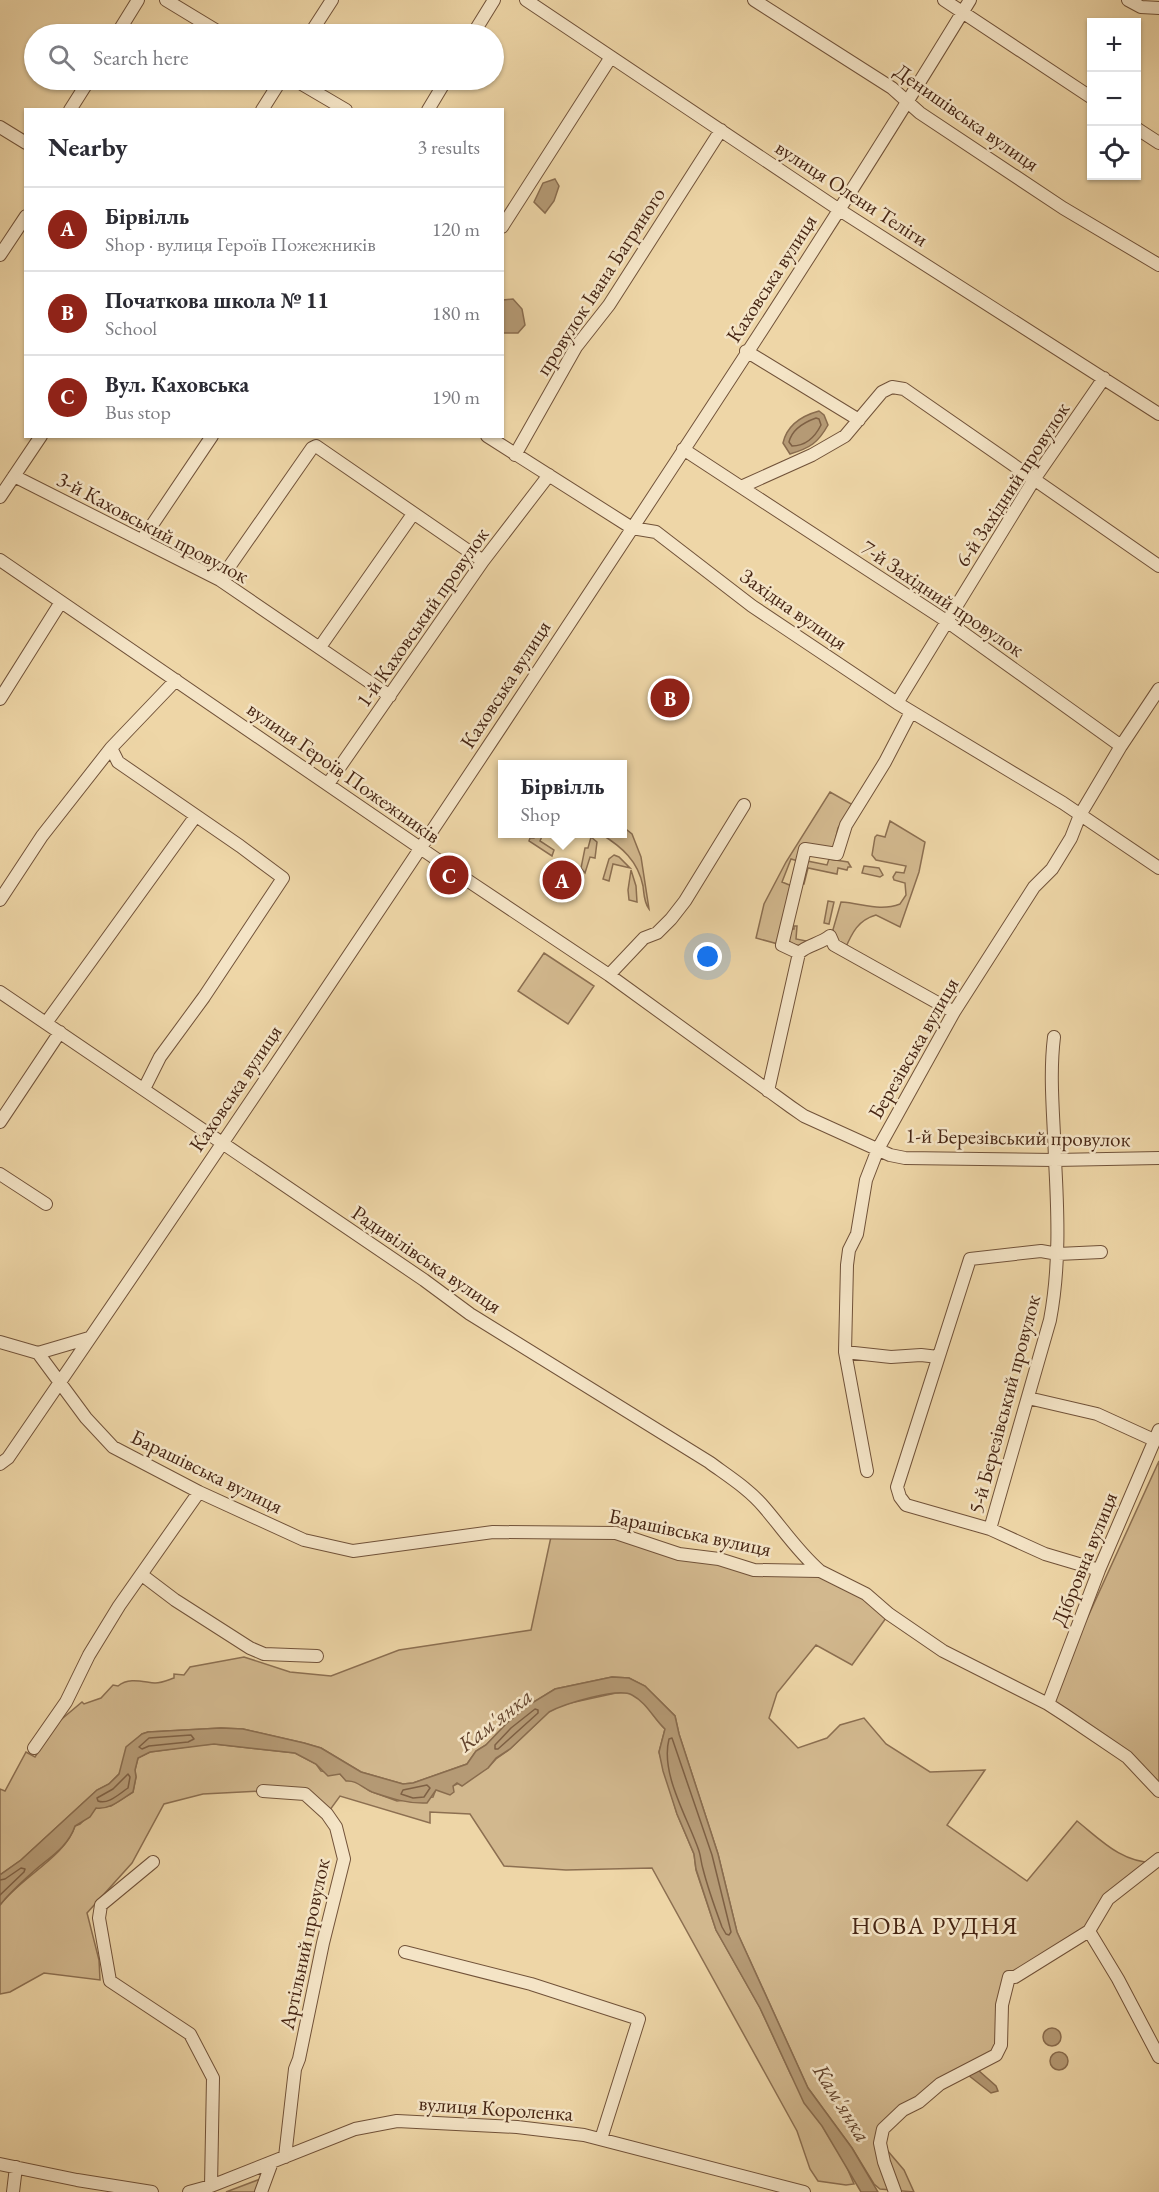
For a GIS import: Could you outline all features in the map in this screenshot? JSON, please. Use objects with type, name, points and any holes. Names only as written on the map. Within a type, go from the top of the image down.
[{"type":"street","points":[[123,24],[138,0]]},
{"type":"street","points":[[166,0],[206,24]]},
{"type":"street","points":[[316,24],[332,0]]},
{"type":"street","points":[[479,24],[494,0]]},
{"type":"street","name":"вулиця Олени Теліги","points":[[526,0],[838,209],[1159,414]]},
{"type":"street","name":"Денишівська вулиця","points":[[754,0],[892,88],[920,113],[1064,208],[1159,265]]},
{"type":"street","points":[[944,0],[1087,95]]},
{"type":"street","name":"Каховська вулиця","points":[[0,1464],[8,1458],[150,1252],[421,848],[632,528],[970,0]]},
{"type":"street","points":[[1128,0],[1141,7],[1159,8]]},
{"type":"street","points":[[504,224],[610,57]]},
{"type":"street","points":[[71,108],[83,90]]},
{"type":"street","points":[[262,108],[274,90]]},
{"type":"street","points":[[312,90],[342,108]]},
{"type":"street","points":[[429,108],[440,90]]},
{"type":"street","points":[[0,127],[24,142]]},
{"type":"street","name":"провулок Івана Багряного","points":[[515,455],[576,347],[609,305],[721,130]]},
{"type":"street","points":[[1141,131],[1159,143]]},
{"type":"street","points":[[0,255],[24,219]]},
{"type":"street","points":[[746,351],[859,420]]},
{"type":"street","name":"6-й Західний провулок","points":[[897,703],[1035,478],[1104,378]]},
{"type":"street","points":[[741,487],[845,436],[882,392],[892,387],[904,388],[1159,566]]},
{"type":"street","points":[[0,496],[40,438]]},
{"type":"street","points":[[142,540],[211,438]]},
{"type":"street","name":"Західна вулиця","points":[[490,438],[632,528],[656,532],[752,606],[897,703],[1053,797],[1159,868]]},
{"type":"street","points":[[220,580],[313,447],[319,447],[483,561]]},
{"type":"street","name":"7-й Західний провулок","points":[[683,449],[948,622],[1121,746]]},
{"type":"street","name":"1-й Каховський провулок","points":[[328,784],[483,561],[549,475]]},
{"type":"street","name":"3-й Каховський провулок","points":[[14,476],[220,580],[390,696]]},
{"type":"street","points":[[320,647],[413,514]]},
{"type":"street","name":"вулиця Героїв Пожежників","points":[[0,560],[609,975],[768,1092],[804,1116],[878,1149]]},
{"type":"street","points":[[0,699],[61,602]]},
{"type":"street","points":[[0,900],[42,836],[111,748],[176,680]]},
{"type":"street","name":"Березівська вулиця","points":[[867,1471],[846,1370],[845,1352],[849,1250],[857,1234],[866,1180],[878,1149],[954,1012],[1034,886],[1052,869],[1071,838],[1080,815],[1121,746],[1159,689]]},
{"type":"street","points":[[799,953],[782,945],[805,849],[837,854],[846,825],[885,762],[911,712]]},
{"type":"street","points":[[111,748],[118,762],[240,846],[283,879],[204,998],[160,1057],[144,1089]]},
{"type":"street","points":[[609,975],[644,938],[657,933],[671,919],[744,805]]},
{"type":"street","points":[[46,1023],[195,817]]},
{"type":"street","points":[[768,1092],[799,953],[823,942],[830,936],[834,945],[954,1012]]},
{"type":"street","name":"Радивілівська вулиця","points":[[0,992],[470,1314],[709,1462],[763,1505],[799,1551],[820,1571]]},
{"type":"street","points":[[0,1122],[60,1032]]},
{"type":"street","name":"5-й Березівський провулок","points":[[990,1529],[1050,1320],[1055,1292],[1058,1254],[1056,1160],[1050,1065],[1054,1037]]},
{"type":"street","name":"1-й Березівський провулок","points":[[878,1149],[890,1155],[905,1158],[1056,1160],[1159,1158]]},
{"type":"street","points":[[0,1174],[46,1204]]},
{"type":"street","points":[[1099,1570],[1045,1554],[990,1529],[906,1505],[897,1487],[970,1258],[1041,1251],[1058,1254],[1101,1252]]},
{"type":"street","points":[[0,1342],[38,1353],[89,1338]]},
{"type":"street","points":[[845,1352],[891,1357],[921,1355],[938,1357]]},
{"type":"street","name":"Барашівська вулиця","points":[[38,1353],[86,1418],[113,1447],[199,1492],[304,1540],[353,1551],[493,1532],[616,1533],[679,1554],[719,1559],[754,1569],[820,1571],[866,1594],[889,1614],[944,1651],[1048,1704],[1127,1757],[1159,1791]]},
{"type":"street","points":[[1028,1398],[1096,1414],[1157,1435]]},
{"type":"street","name":"Дібровна вулиця","points":[[1048,1704],[1099,1570],[1157,1435]]},
{"type":"street","points":[[34,1748],[66,1702],[89,1656],[119,1606],[199,1492]]},
{"type":"street","points":[[780,1570],[795,1563],[799,1551]]},
{"type":"street","points":[[142,1575],[175,1600],[250,1648],[264,1654],[317,1656]]},
{"type":"street","name":"Артільний провулок","points":[[263,1791],[305,1794],[327,1814],[336,1827],[344,1859],[295,2070],[285,2157]]},
{"type":"street","points":[[896,2192],[884,2162],[880,2143],[883,2129],[903,2110],[919,2102],[940,2084],[996,2055],[1001,2045],[1002,2005],[1009,1977],[1015,1977],[1089,1931],[1108,1899],[1159,1859]]},
{"type":"street","points":[[153,1862],[101,1905],[99,1918],[110,1981],[190,2034],[213,2078],[211,2186]]},
{"type":"street","points":[[1089,1931],[1118,1979],[1159,2057]]},
{"type":"street","points":[[405,1952],[531,1984],[639,2019],[601,2139]]},
{"type":"street","name":"вулиця Короленка","points":[[189,2192],[211,2186],[355,2129],[397,2121],[517,2127],[584,2134],[804,2192]]},
{"type":"street","points":[[261,2192],[272,2162]]},
{"type":"street","points":[[0,2164],[152,2192]]},
{"type":"street","points":[[13,2192],[16,2167]]},
{"type":"street","points":[[77,2180],[97,2192]]},
{"type":"shaded area","points":[[830,792],[853,805],[838,828],[833,848],[802,845],[798,861],[791,859],[782,882],[792,886],[778,944],[756,938],[764,904],[786,862]]},
{"type":"shaded area","points":[[890,821],[925,842],[919,872],[900,927],[876,915],[870,917],[856,928],[845,949],[832,933],[841,902],[885,907],[900,904],[906,895],[905,883],[894,880],[893,877],[896,872],[904,873],[906,866],[876,860],[872,855],[875,837],[877,835],[885,837]]},
{"type":"shaded area","points":[[627,830],[632,834],[641,857],[649,909],[637,869],[628,855],[607,838],[627,838]]},
{"type":"shaded area","points":[[530,838],[541,838],[540,841],[554,850],[552,856],[529,841]]},
{"type":"shaded area","points":[[592,838],[597,842],[595,858],[590,857],[585,873],[581,868],[585,848],[588,848]]},
{"type":"shaded area","points":[[614,855],[630,868],[613,864],[609,881],[603,879],[609,859]]},
{"type":"shaded area","points":[[829,859],[848,862],[851,867],[847,870],[838,868],[837,874],[808,868],[804,884],[802,884],[807,861],[827,865]]},
{"type":"shaded area","points":[[864,866],[879,868],[883,875],[880,877],[862,873]]},
{"type":"shaded area","points":[[631,870],[636,886],[637,902],[629,900]]},
{"type":"shaded area","points":[[828,901],[834,902],[829,924],[824,923]]},
{"type":"shaded area","points":[[794,926],[797,926],[796,939],[816,943],[801,946],[791,943],[788,940],[790,929],[794,929]]},
{"type":"shaded area","points":[[544,953],[594,986],[568,1024],[518,991]]},
{"type":"shaded area","points":[[1159,1461],[1159,1791],[1127,1757],[1048,1704]]},
{"type":"shaded area","points":[[552,1532],[616,1533],[754,1570],[820,1571],[889,1614],[852,1665],[816,1645],[777,1693],[769,1718],[798,1748],[827,1738],[840,1725],[864,1718],[886,1744],[930,1772],[985,1770],[947,1825],[1027,1881],[1077,1821],[1122,1855],[1142,1862],[1154,1863],[1108,1899],[1089,1931],[1042,1959],[1006,1989],[1001,2045],[903,2110],[881,2143],[904,2170],[914,2192],[880,2189],[874,2184],[852,2148],[808,2088],[737,1932],[718,1854],[675,1716],[645,1686],[629,1678],[612,1677],[555,1689],[527,1706],[486,1745],[476,1751],[467,1764],[413,1783],[403,1784],[361,1772],[321,1748],[243,1729],[148,1732],[136,1740],[119,1774],[109,1784],[97,1790],[21,1860],[0,1875],[0,1789],[5,1791],[26,1752],[35,1757],[57,1723],[82,1702],[84,1704],[101,1698],[113,1685],[118,1686],[131,1681],[160,1682],[174,1678],[174,1674],[184,1675],[190,1667],[244,1657],[290,1672],[331,1676],[399,1650],[531,1630]]},
{"type":"shaded area","points":[[616,1693],[629,1693],[636,1696],[665,1729],[659,1752],[677,1814],[694,1854],[696,1870],[716,1930],[760,2008],[791,2075],[845,2163],[854,2184],[818,2181],[810,2169],[797,2131],[652,1868],[566,1870],[504,1866],[470,1814],[430,1812],[430,1823],[340,1796],[327,1814],[305,1794],[263,1791],[203,1794],[164,1804],[132,1863],[87,1913],[99,1960],[100,1980],[44,1973],[10,1992],[0,1994],[0,1905],[19,1885],[53,1857],[70,1837],[75,1826],[96,1808],[111,1806],[133,1792],[138,1758],[150,1752],[214,1744],[295,1753],[316,1764],[321,1771],[340,1774],[346,1780],[354,1780],[370,1791],[397,1801],[433,1797],[436,1789],[445,1792],[488,1768],[550,1711],[561,1705]]},
{"type":"shaded area","points":[[263,2178],[258,2192],[226,2192]]},
{"type":"water","points":[[555,179],[559,186],[554,201],[545,213],[534,202],[543,183]]},
{"type":"water","points":[[513,299],[522,309],[525,325],[518,333],[504,333],[504,300]]},
{"type":"water","points":[[819,411],[824,415],[828,425],[824,431],[813,444],[790,454],[783,443],[791,426]]},
{"type":"water","points":[[612,1677],[629,1678],[645,1686],[675,1716],[718,1854],[737,1932],[808,2088],[852,2148],[878,2192],[861,2192],[822,2126],[804,2103],[760,2008],[716,1930],[696,1869],[694,1854],[677,1814],[663,1771],[659,1752],[665,1729],[642,1702],[632,1695],[615,1693],[604,1695],[578,1701],[549,1712],[510,1749],[496,1758],[488,1768],[462,1786],[457,1783],[453,1786],[454,1792],[450,1795],[436,1790],[427,1803],[406,1802],[372,1792],[356,1783],[346,1781],[340,1774],[328,1776],[316,1764],[295,1753],[214,1744],[150,1752],[138,1758],[133,1792],[111,1806],[96,1808],[90,1817],[75,1826],[63,1846],[0,1905],[0,1875],[21,1860],[97,1790],[109,1784],[119,1774],[126,1747],[142,1734],[221,1728],[243,1729],[321,1748],[361,1772],[403,1784],[413,1783],[467,1764],[476,1751],[486,1745],[527,1706],[555,1689]]},
{"type":"water","points":[[1052,2028],[1058,2031],[1061,2037],[1058,2043],[1052,2046],[1046,2043],[1043,2037],[1046,2031]]},
{"type":"water","points":[[1059,2052],[1065,2055],[1068,2061],[1065,2067],[1059,2070],[1053,2067],[1050,2061],[1053,2055]]},
{"type":"water","points":[[978,2070],[996,2086],[998,2091],[991,2093],[968,2075]]},
{"type":"place","name":"Початкова школа № 11","points":[[670,698]]},
{"type":"place","name":"Вул. Каховська","points":[[449,875]]},
{"type":"place","name":"Бірвілль","points":[[562,880]]},
{"type":"district","name":"НОВА РУДНЯ","points":[[935,1925]]},
{"type":"water label","name":"Кам'янка","points":[[495,1720]]},
{"type":"water label","name":"Кам'янка","points":[[842,2103]]}]
